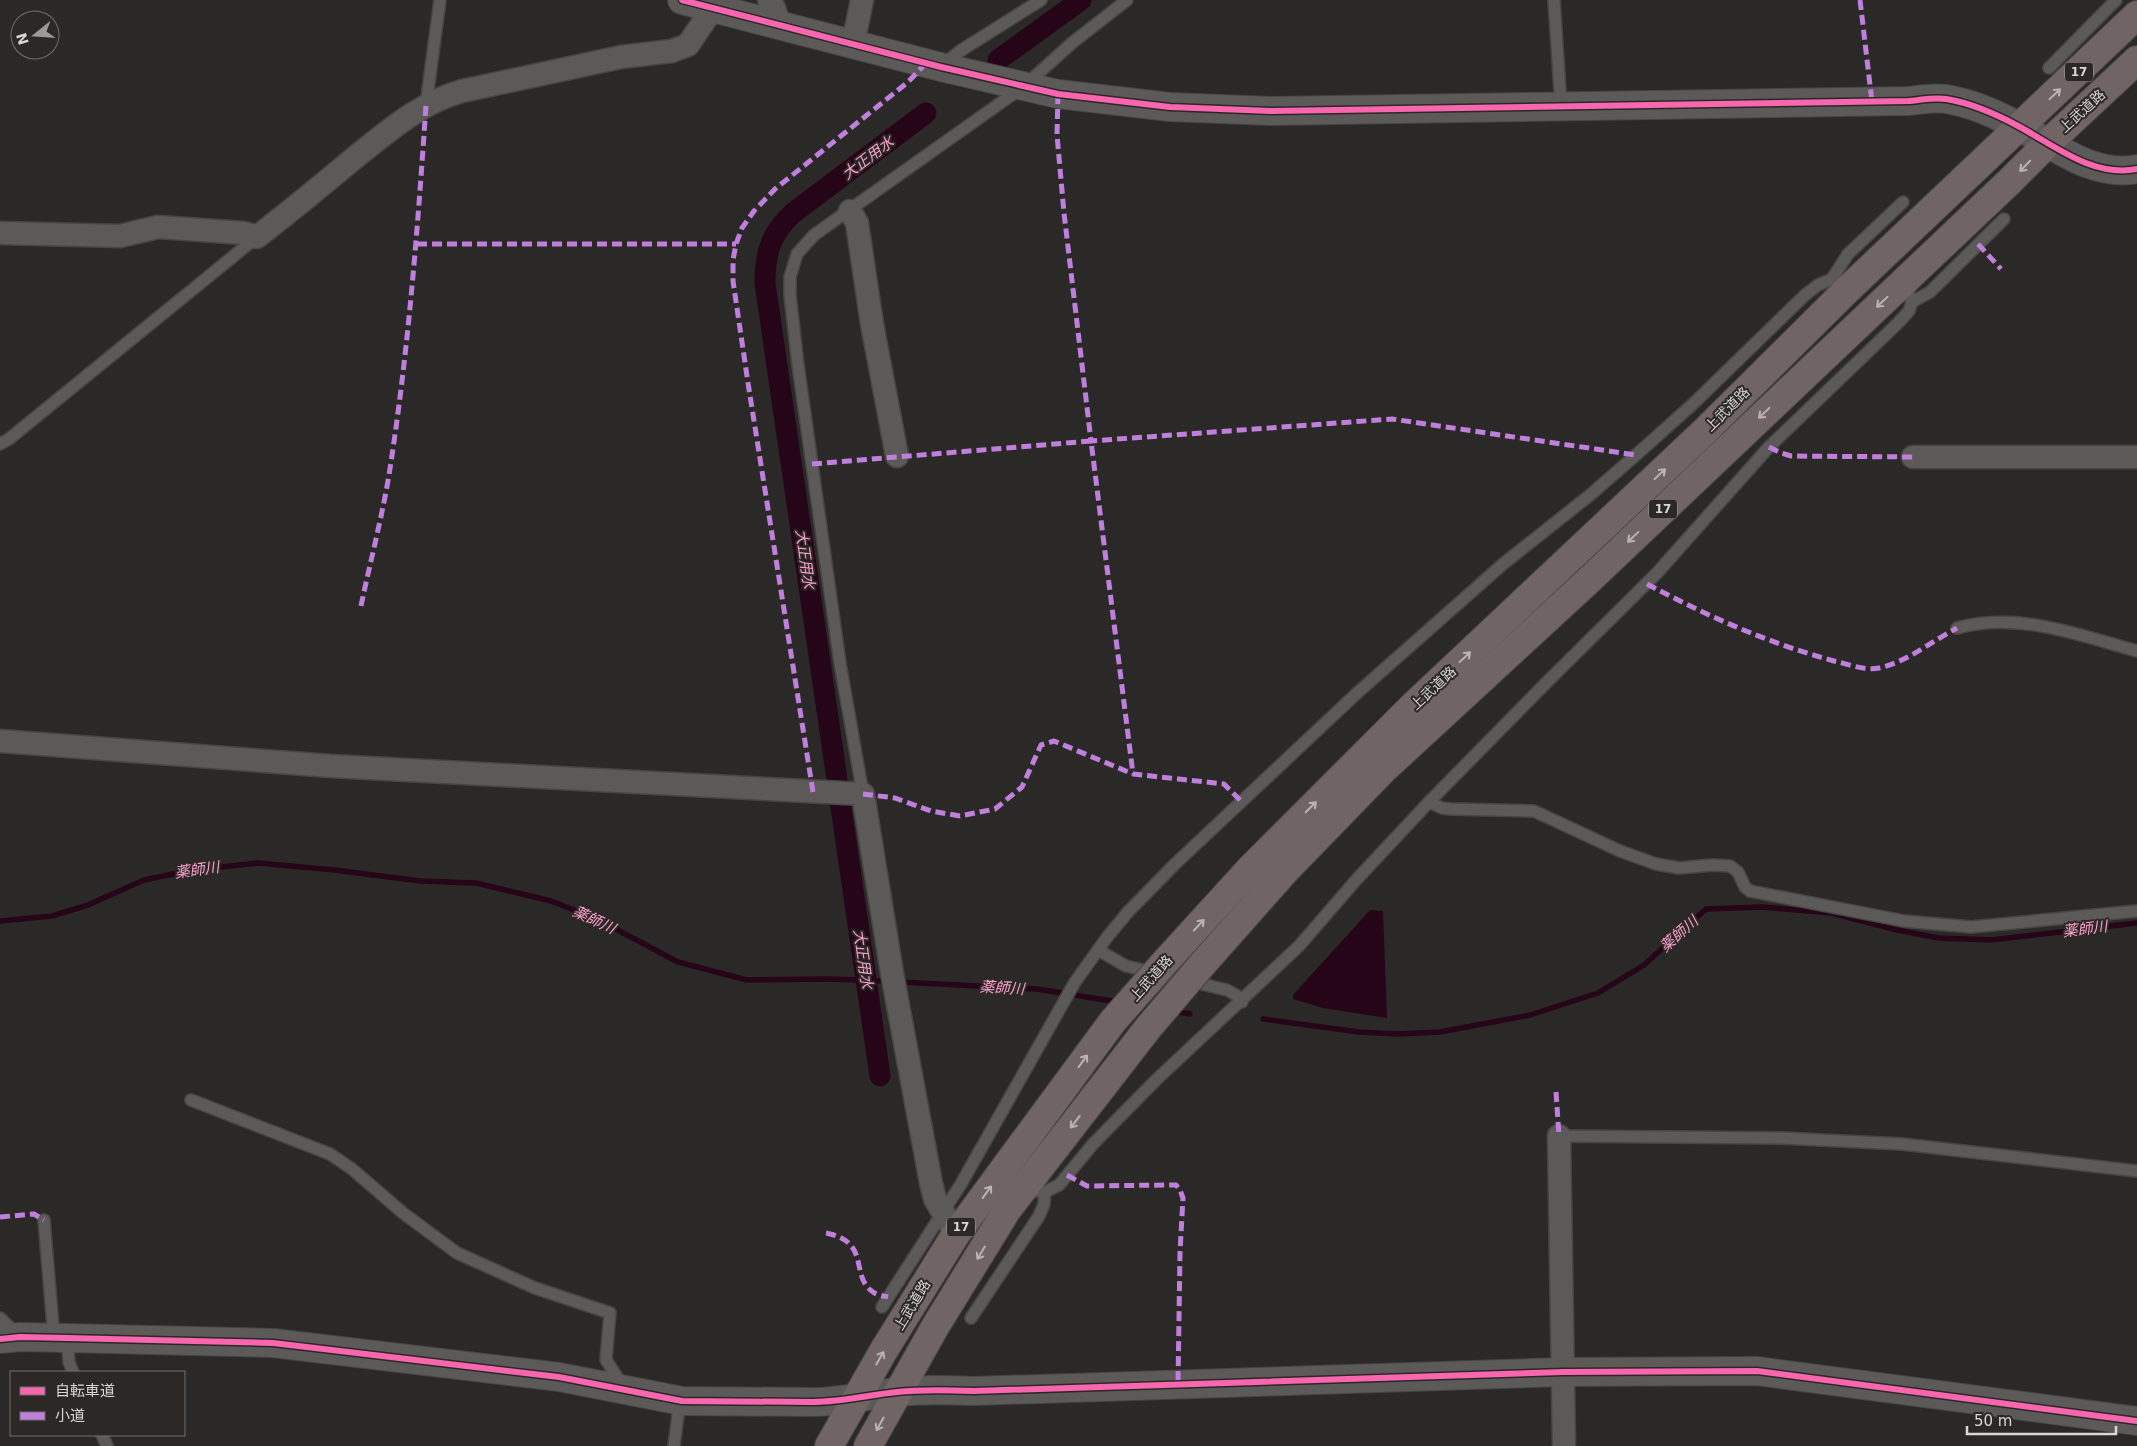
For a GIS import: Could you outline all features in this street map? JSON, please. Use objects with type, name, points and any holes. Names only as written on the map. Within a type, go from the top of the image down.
[{"type":"highway","name":"上武道路","points":[[829,1446],[857,1398],[949,1223],[1113,1021],[1166,960],[1249,870],[1394,726],[1705,431],[1840,285],[2054,96],[2137,15]]},
{"type":"highway","name":"上武道路","points":[[868,1446],[898,1392],[1007,1210],[1036,1188],[1148,1028],[1284,871],[1383,770],[1594,575],[1908,291],[2009,182],[2137,60]]},
{"type":"street","points":[[682,0],[713,8],[774,12],[853,44],[1058,94],[1170,107],[1271,111],[1908,102],[1944,98],[1982,109],[2019,126],[2086,164],[2101,169],[2137,169]]},
{"type":"street","points":[[853,44],[862,0]]},
{"type":"street","points":[[0,233],[120,236],[158,227],[244,233],[257,237],[426,105],[444,96],[462,91],[621,57],[672,51],[688,45],[713,8]]},
{"type":"street","points":[[850,211],[856,223],[872,324],[897,456]]},
{"type":"street","points":[[1913,457],[2137,458]]},
{"type":"street","points":[[0,741],[331,766],[858,793],[931,1183],[935,1199],[949,1223]]},
{"type":"street","points":[[1559,1136],[1564,1446]]},
{"type":"street","points":[[10,1338],[274,1343],[559,1377],[682,1401],[833,1402],[898,1392],[936,1390],[984,1391],[1563,1372],[1757,1371],[2137,1421]]},
{"type":"lane","points":[[426,105],[440,0]]},
{"type":"lane","points":[[941,67],[960,51],[1041,0]]},
{"type":"lane","points":[[858,793],[798,365],[790,295],[790,277],[797,254],[803,245],[814,235],[1023,86],[1072,43],[1127,0]]},
{"type":"lane","points":[[1554,0],[1560,106]]},
{"type":"lane","points":[[2049,68],[2116,0]]},
{"type":"lane","points":[[882,1307],[949,1223],[961,1184],[1054,1016],[1075,982],[1128,912],[1175,864],[1356,694],[1489,576],[1636,455],[1694,404],[1805,295],[1818,286],[1840,285],[1848,254],[1903,202]]},
{"type":"lane","points":[[971,1318],[1044,1204],[1036,1188],[1059,1185],[1093,1144],[1156,1080],[1242,1002],[1299,946],[1357,879],[1429,802],[1545,684],[1630,602],[1768,446],[1898,323],[1909,310],[1908,291],[1930,292],[2004,219]]},
{"type":"lane","points":[[0,444],[9,439],[257,237]]},
{"type":"lane","points":[[1957,628],[1990,622],[2044,625],[2137,651]]},
{"type":"lane","points":[[1429,802],[1442,808],[1450,809],[1534,811],[1620,851],[1656,864],[1674,867],[1730,866],[1738,872],[1745,887],[1750,891],[1904,922],[1970,927],[2137,911]]},
{"type":"lane","points":[[1098,950],[1126,966],[1227,990],[1236,995],[1242,1002]]},
{"type":"lane","points":[[191,1100],[330,1154],[352,1169],[403,1213],[457,1253],[535,1288],[610,1313],[606,1360],[625,1390]]},
{"type":"lane","points":[[1559,1136],[1781,1138],[1902,1144],[2137,1171]]},
{"type":"lane","points":[[44,1220],[61,1338],[73,1371]]},
{"type":"lane","points":[[0,1318],[10,1338]]},
{"type":"lane","points":[[674,1446],[682,1401]]},
{"type":"shaded area","points":[[1370,910],[1383,911],[1387,1018],[1323,1008],[1293,999],[1293,995]]},
{"type":"waterway","name":"大正用水","points":[[998,60],[1081,0]]},
{"type":"waterway","name":"大正用水","points":[[880,1076],[765,283],[765,272],[768,253],[774,236],[793,213],[926,113]]},
{"type":"waterway","name":"薬師川","points":[[0,921],[52,916],[88,905],[144,880],[192,870],[258,863],[335,870],[420,881],[476,883],[551,901],[597,919],[678,962],[747,980],[829,979],[889,981]]},
{"type":"waterway","name":"薬師川","points":[[1263,1019],[1359,1032],[1397,1034],[1440,1032],[1530,1015],[1598,993],[1644,965],[1706,909],[1762,907],[1831,913],[1897,930],[1939,938],[1991,940],[2137,923]]},
{"type":"waterway","name":"薬師川","points":[[899,982],[1037,989],[1118,1002]]},
{"type":"waterway","name":"薬師川","points":[[1174,1011],[1190,1014]]},
{"type":"marked path","points":[[1860,0],[1872,102]]},
{"type":"marked path","points":[[813,792],[748,383],[733,281],[733,260],[742,228],[754,211],[775,189],[908,82],[926,63]]},
{"type":"marked path","points":[[1058,94],[1057,135],[1064,213],[1091,441],[1392,419],[1636,455]]},
{"type":"marked path","points":[[361,606],[385,498],[403,373],[420,194],[426,105]]},
{"type":"marked path","points":[[417,244],[736,244]]},
{"type":"marked path","points":[[1978,244],[2001,269]]},
{"type":"marked path","points":[[812,464],[1091,441],[1133,774]]},
{"type":"marked path","points":[[1769,447],[1791,456],[1913,457]]},
{"type":"marked path","points":[[1647,584],[1715,618],[1785,646],[1862,668],[1879,668],[1899,661],[1957,628]]},
{"type":"marked path","points":[[863,794],[895,798],[931,811],[960,816],[995,809],[1022,787],[1041,745],[1054,741],[1133,774],[1224,784],[1241,801]]},
{"type":"marked path","points":[[1556,1092],[1559,1136]]},
{"type":"marked path","points":[[1067,1175],[1087,1186],[1176,1185],[1180,1190],[1183,1198],[1180,1252],[1178,1384]]},
{"type":"marked path","points":[[0,1217],[34,1214],[44,1220]]},
{"type":"marked path","points":[[826,1233],[840,1237],[849,1244],[855,1251],[866,1285],[875,1293],[888,1297]]},
{"type":"cycle path","points":[[682,0],[941,67],[1058,94],[1170,107],[1271,111],[1908,101],[1942,98],[1965,103],[1992,113],[2074,158],[2090,164],[2105,169],[2121,171],[2137,169]]},
{"type":"cycle path","points":[[0,1339],[20,1337],[273,1343],[559,1377],[682,1401],[824,1402],[926,1390],[974,1391],[1563,1372],[1757,1371],[2137,1421]]}]
